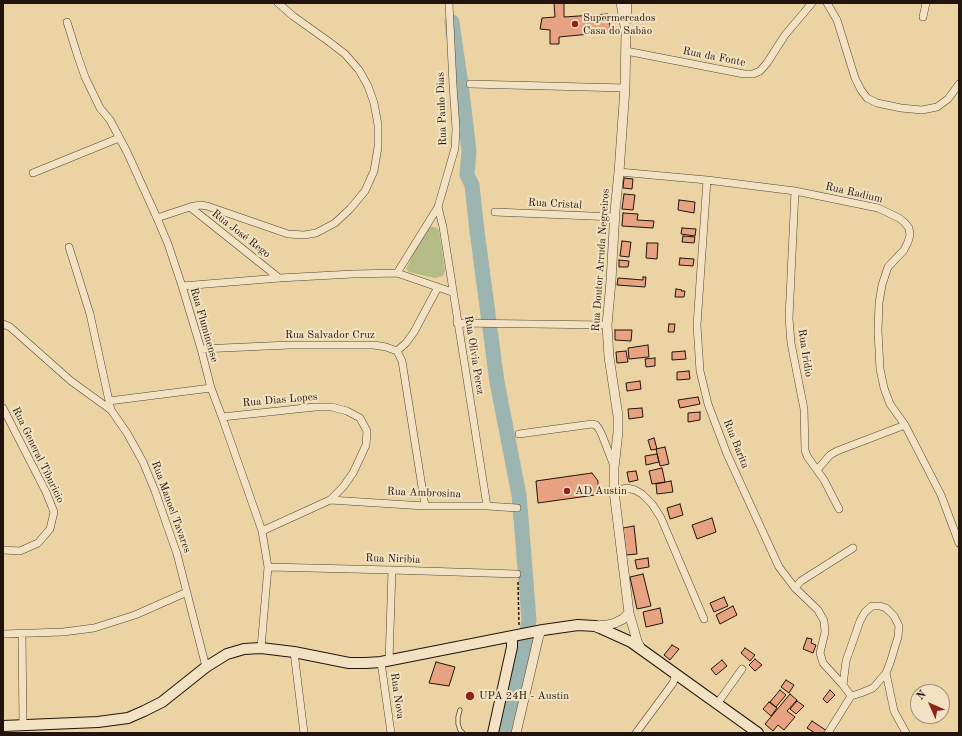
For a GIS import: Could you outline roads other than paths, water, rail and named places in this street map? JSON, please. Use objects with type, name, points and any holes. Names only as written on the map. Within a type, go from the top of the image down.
[{"type":"main road","points":[[3,726],[98,722],[128,718],[162,702],[206,667],[227,654],[244,649],[261,648],[294,652],[349,663],[385,662],[516,635],[578,625],[595,626],[620,636],[641,649],[757,733]]},
{"type":"main road","points":[[494,733],[512,641],[516,635]]},
{"type":"street","points":[[157,218],[200,205],[207,206],[288,234],[304,236],[316,233],[335,223],[350,209],[365,191],[374,171],[378,148],[378,125],[374,103],[368,86],[359,70],[345,54],[293,16],[278,3]]},
{"type":"street","name":"Rua Paulo Dias","points":[[397,273],[438,207],[455,148],[456,129],[449,3]]},
{"type":"street","name":"Rua Doutor Arruda Negreiros","points":[[622,3],[626,32],[625,88],[607,325],[609,357],[618,416],[618,432],[614,468],[614,491],[629,613],[637,641],[641,649]]},
{"type":"street","points":[[626,32],[628,3]]},
{"type":"street","name":"Rua da Fonte","points":[[626,51],[744,74],[753,74],[760,71],[767,63],[785,35],[812,3]]},
{"type":"street","points":[[827,3],[837,20],[860,90],[867,98],[877,103],[901,108],[922,110],[937,107],[948,99],[959,84]]},
{"type":"street","points":[[923,17],[926,3]]},
{"type":"street","name":"Rua Fluminense","points":[[68,22],[78,57],[92,94],[100,108],[110,120],[157,218],[182,286],[211,388],[262,531],[268,567],[261,648]]},
{"type":"street","points":[[470,84],[625,88]]},
{"type":"street","points":[[33,173],[119,138]]},
{"type":"street","name":"Rua Radium","points":[[619,172],[707,180],[795,191],[878,208],[904,222],[909,228],[910,234],[908,242],[904,250],[888,267],[882,285],[879,303],[878,331],[880,369],[884,388],[890,404],[904,425],[941,495],[959,543]]},
{"type":"street","name":"Rua Barita","points":[[707,180],[698,325],[700,371],[708,404],[727,454],[773,556],[779,567],[795,588],[818,610],[824,621],[825,632],[820,653],[823,663],[851,696]]},
{"type":"street","name":"Rua Iridio","points":[[795,191],[789,318],[791,343],[804,409],[805,450],[807,456],[824,480],[839,509]]},
{"type":"street","name":"Rua José Rego","points":[[190,207],[279,278]]},
{"type":"street","name":"Rua Olivia Perez","points":[[438,207],[487,506]]},
{"type":"street","name":"Rua Cristal","points":[[495,212],[615,217]]},
{"type":"street","name":"Rua Manoel Tavares","points":[[69,247],[90,314],[111,410],[127,433],[143,462],[155,491],[177,554],[206,667]]},
{"type":"street","points":[[182,286],[279,278],[397,273],[452,292]]},
{"type":"street","points":[[425,506],[402,361],[397,351],[406,343],[414,332],[438,287]]},
{"type":"street","points":[[457,323],[607,325]]},
{"type":"street","points":[[3,324],[10,327],[71,381],[111,410]]},
{"type":"street","name":"Rua Salvador Cruz","points":[[200,349],[289,345],[374,345],[397,351]]},
{"type":"street","points":[[109,401],[211,388]]},
{"type":"street","name":"Rua Dias Lopes","points":[[222,417],[315,407],[332,407],[347,411],[360,418],[367,431],[366,445],[353,473],[343,487],[330,500],[262,531]]},
{"type":"street","name":"Rua General Tiburicio","points":[[3,408],[46,492],[54,512],[50,529],[38,543],[20,551],[3,550]]},
{"type":"street","points":[[519,434],[592,424],[596,425],[602,435],[614,468]]},
{"type":"street","points":[[817,470],[830,455],[837,451],[904,425]]},
{"type":"street","points":[[614,491],[627,488],[635,490],[642,494],[655,509],[661,518],[704,619]]},
{"type":"street","name":"Rua Ambrosina","points":[[330,500],[425,506],[487,506],[517,508]]},
{"type":"street","points":[[795,588],[801,581],[853,548]]},
{"type":"street","name":"Rua Niribia","points":[[268,567],[517,574]]},
{"type":"street","name":"Rua Nova","points":[[391,733],[385,662],[392,570]]},
{"type":"street","points":[[3,634],[63,632],[94,628],[134,615],[187,592]]},
{"type":"street","points":[[828,733],[851,696],[873,688],[886,673],[898,637],[899,626],[894,616],[886,608],[872,606],[860,621],[846,661],[843,685]]},
{"type":"street","points":[[595,626],[615,623],[623,619],[629,613]]},
{"type":"street","points":[[516,733],[538,639],[543,630]]},
{"type":"street","points":[[22,634],[23,725]]},
{"type":"street","points":[[294,652],[304,733]]},
{"type":"street","points":[[717,704],[742,669]]},
{"type":"street","points":[[886,673],[894,711],[906,733]]},
{"type":"street","points":[[636,733],[673,683],[676,674]]},
{"type":"lane","points":[[460,710],[458,724],[460,730],[464,733]]},
{"type":"waterway","points":[[452,22],[469,151],[467,175],[472,185],[497,382],[519,495],[529,620],[503,733]]},
{"type":"place","name":"Supermercados Casa do Sabão","points":[[575,24]]},
{"type":"place","name":"AD Austin","points":[[567,491]]},
{"type":"place","name":"UPA 24H - Austin","points":[[470,696]]}]
